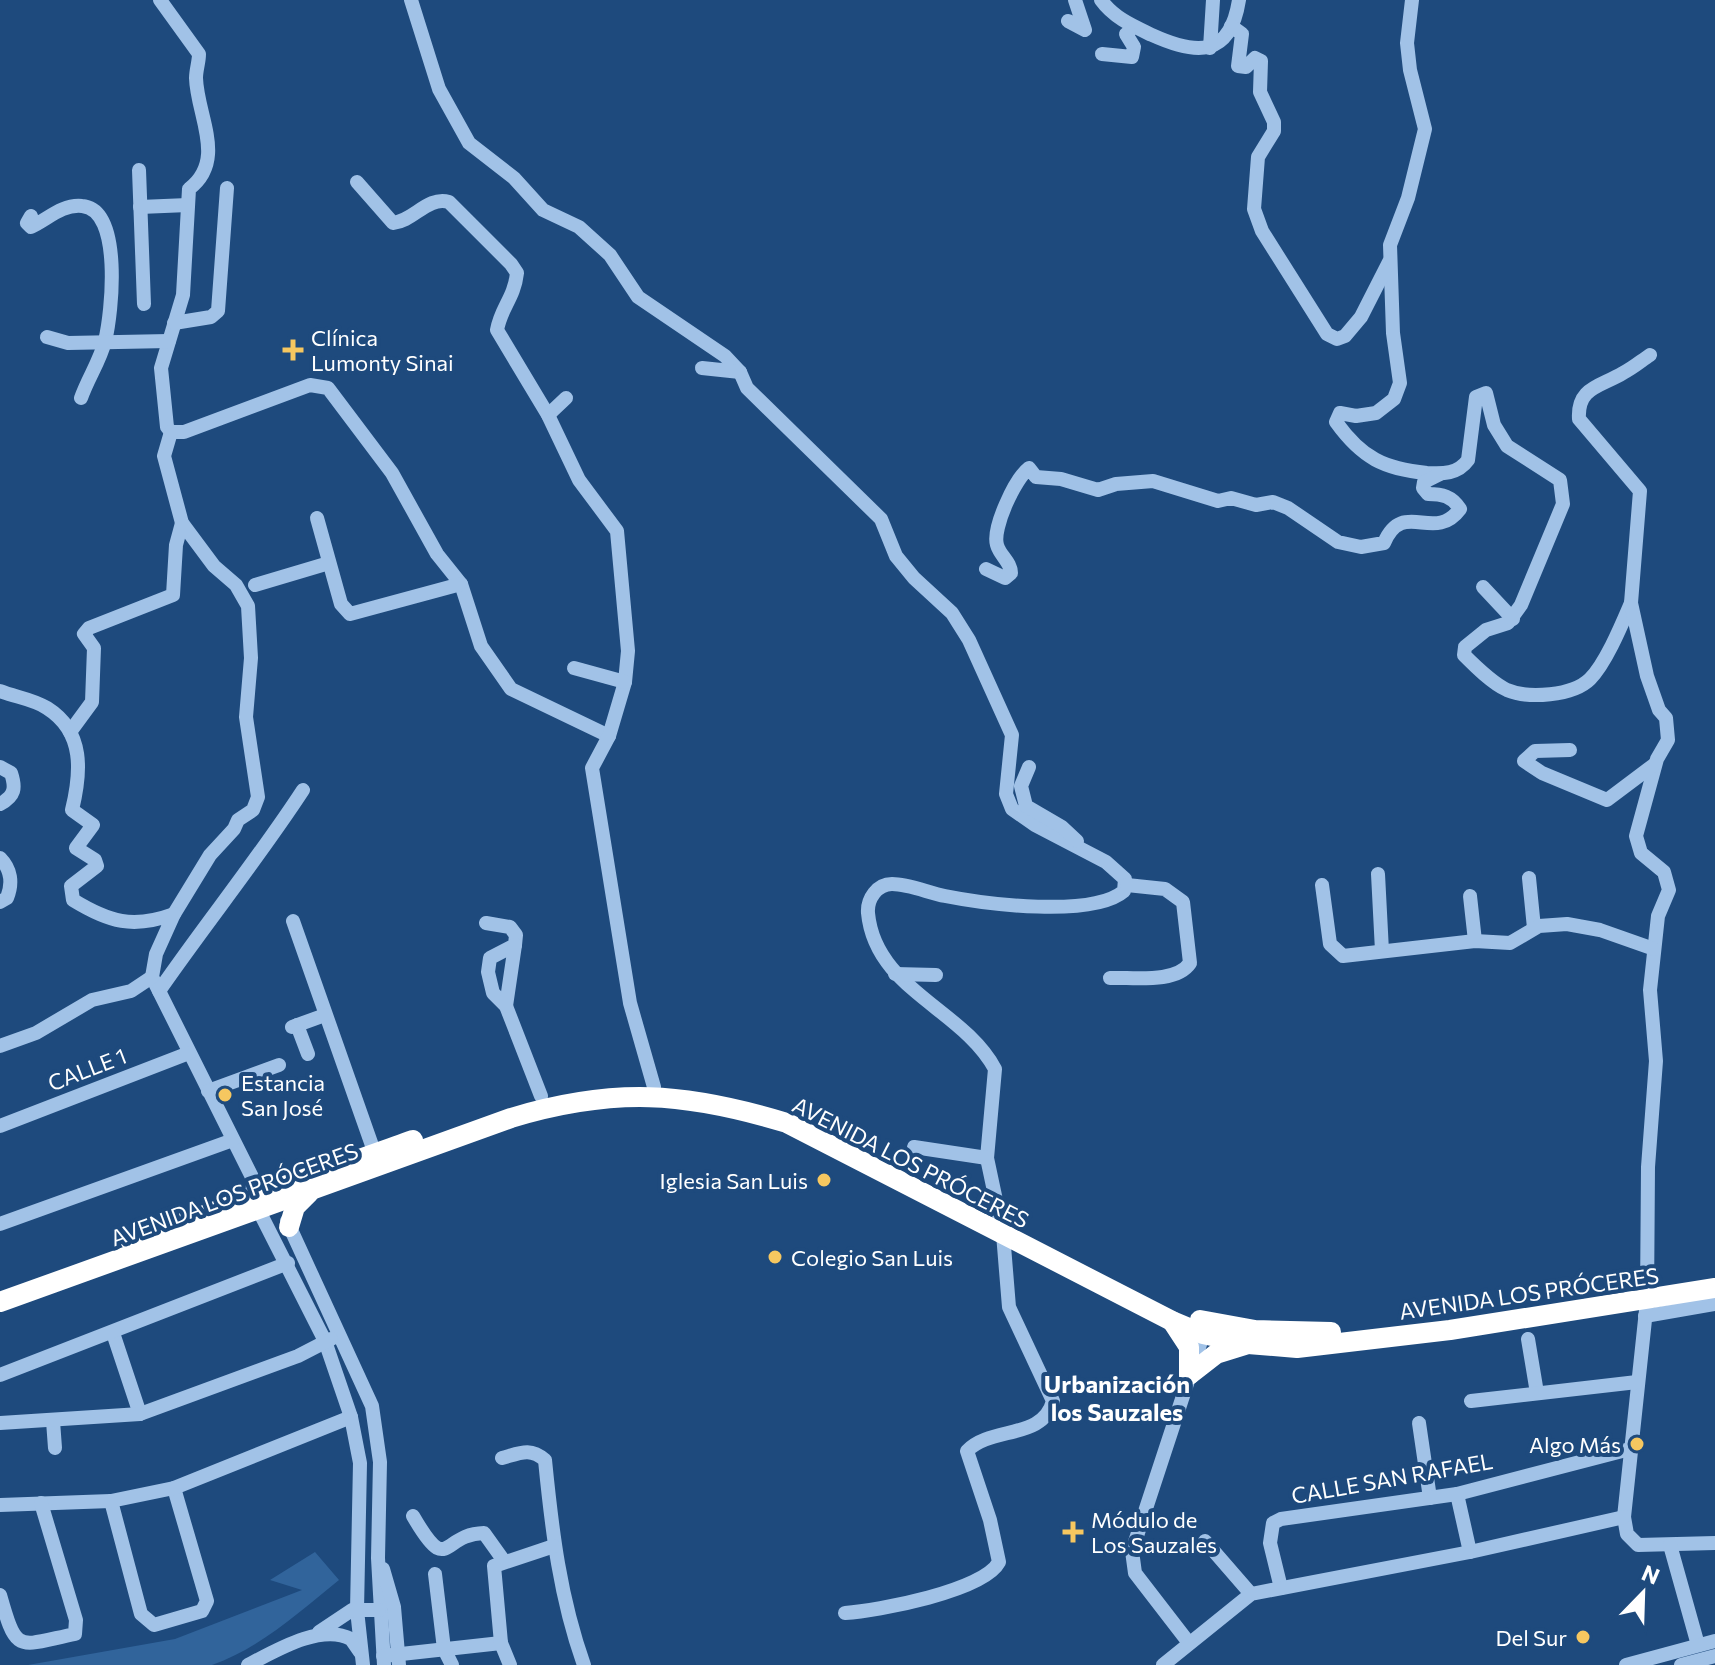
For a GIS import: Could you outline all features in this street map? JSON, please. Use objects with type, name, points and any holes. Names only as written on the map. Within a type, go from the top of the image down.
[{"type":"highway","name":"AVENIDA LOS PRÓCERES","points":[[0,1290],[541,1096],[654,1087],[714,1092],[777,1110],[863,1150],[1172,1321],[1205,1328],[1322,1333],[1602,1297],[1647,1301],[1715,1276]]},
{"type":"highway","name":"AVENIDA LOS PRÓCERES","points":[[0,1302],[263,1196],[309,1193],[544,1108],[654,1095],[718,1103],[787,1123],[1205,1328],[1248,1344],[1313,1346],[1647,1301],[1715,1288]]},
{"type":"highway","points":[[289,1227],[295,1207],[309,1193]]},
{"type":"highway","points":[[1172,1321],[1189,1347],[1189,1375]]},
{"type":"highway","points":[[1189,1375],[1216,1354],[1248,1344]]},
{"type":"street","points":[[160,0],[199,54],[196,78],[209,156],[200,180],[189,189],[183,295],[161,368],[167,427],[171,432]]},
{"type":"street","points":[[411,0],[439,89],[469,143],[514,178],[543,210],[579,227],[610,255],[638,297],[725,356],[740,372],[747,388],[881,519],[896,556],[914,578],[952,613],[969,640],[1012,735],[1006,794],[1012,809],[1118,870],[1127,885]]},
{"type":"street","points":[[1068,21],[1085,30],[1075,0]]},
{"type":"street","points":[[1101,0],[1130,32],[1187,49],[1210,48],[1231,26],[1239,0]]},
{"type":"street","points":[[1210,48],[1213,0]]},
{"type":"street","points":[[1412,0],[1407,43],[1410,70],[1425,129],[1408,198],[1390,245],[1390,297],[1399,388],[1394,399],[1376,413],[1356,416],[1340,413],[1335,420],[1353,443],[1391,470],[1440,474]]},
{"type":"street","points":[[1231,26],[1242,34],[1238,66],[1246,67],[1255,58],[1261,61],[1260,92],[1274,122],[1274,131],[1258,157],[1254,209],[1262,231],[1327,334],[1337,339],[1351,331],[1391,259]]},
{"type":"street","points":[[1102,54],[1126,60],[1132,57],[1134,47],[1126,34],[1130,32]]},
{"type":"street","points":[[139,170],[144,304]]},
{"type":"street","points":[[357,182],[393,223],[411,217],[435,201],[449,202],[511,264],[517,273],[514,297],[499,316],[497,330],[548,415],[579,480],[617,531],[622,555],[623,612],[628,651],[625,682],[609,736],[592,768],[630,1003],[654,1087]]},
{"type":"street","points":[[174,323],[211,317],[218,311],[227,188]]},
{"type":"street","points":[[140,207],[188,205]]},
{"type":"street","points":[[31,216],[27,223],[31,227],[58,211],[79,206],[95,209],[101,216],[112,268],[110,314],[104,343],[81,398]]},
{"type":"street","points":[[47,337],[63,343],[169,341]]},
{"type":"street","points":[[1650,355],[1623,374],[1589,389],[1578,406],[1579,419],[1640,491],[1631,603],[1647,676],[1668,729],[1667,743],[1655,764],[1636,836],[1641,853],[1668,879],[1669,890],[1658,916],[1650,990],[1655,1073],[1648,1167],[1647,1301],[1624,1517],[1632,1543],[1715,1543]]},
{"type":"street","points":[[702,368],[740,372]]},
{"type":"street","points":[[171,432],[184,432],[310,385],[322,385],[392,473],[437,554],[461,584],[481,646],[511,689],[609,736]]},
{"type":"street","points":[[986,569],[1005,578],[1011,573],[1012,568],[997,544],[997,529],[1010,494],[1029,468],[1036,477],[1061,479],[1091,489],[1153,481],[1218,501],[1231,498],[1256,505],[1273,502],[1288,508],[1333,540],[1361,547],[1384,543],[1394,528],[1404,523],[1443,525],[1453,519],[1460,509],[1440,494],[1428,494],[1423,488],[1424,482],[1462,468],[1468,460],[1476,397],[1480,393],[1490,396],[1494,425],[1507,446],[1560,480],[1563,504],[1513,619],[1478,634],[1465,647],[1464,655],[1508,690],[1566,692],[1593,677],[1631,603]]},
{"type":"street","points":[[548,415],[566,398]]},
{"type":"street","points":[[171,432],[164,456],[182,523],[214,566],[236,585],[248,606],[251,658],[246,717],[258,797],[253,810],[238,820],[234,829],[210,855],[174,914],[159,945],[155,984],[263,1196],[288,1263],[325,1341],[351,1417],[360,1463],[357,1610],[352,1635],[362,1661]]},
{"type":"street","points":[[317,518],[341,604],[350,614],[461,584]]},
{"type":"street","points":[[70,732],[92,702],[94,648],[84,634],[89,628],[173,595],[175,553],[182,523]]},
{"type":"street","points":[[255,585],[329,563]]},
{"type":"street","points":[[1483,587],[1513,619]]},
{"type":"street","points":[[574,668],[625,682]]},
{"type":"street","points":[[0,691],[46,707],[70,732],[81,767],[72,810],[93,825],[76,848],[97,862],[95,870],[71,886],[70,895],[101,917],[127,925],[174,914]]},
{"type":"street","points":[[1570,750],[1535,751],[1524,761],[1542,773],[1607,800],[1655,764]]},
{"type":"street","points":[[0,767],[11,773],[15,786],[13,794],[0,804]]},
{"type":"street","points":[[1029,767],[1021,786],[1026,806],[1072,834],[1085,851]]},
{"type":"street","points":[[0,1046],[36,1033],[92,1000],[155,984],[235,882],[256,862],[303,790]]},
{"type":"street","points":[[0,858],[8,867],[10,881],[7,898],[0,902]]},
{"type":"street","points":[[1378,874],[1382,951]]},
{"type":"street","points":[[1529,878],[1534,928]]},
{"type":"street","points":[[845,1613],[907,1604],[986,1576],[999,1562],[999,1552],[967,1451],[986,1439],[1041,1423],[1050,1414],[1053,1401],[1009,1307],[1002,1229],[987,1158],[995,1069],[973,1038],[894,974],[872,931],[868,909],[879,887],[892,884],[948,897],[1024,906],[1084,905],[1117,898],[1127,885]]},
{"type":"street","points":[[1110,978],[1169,976],[1185,970],[1190,963],[1183,902],[1165,889],[1127,885]]},
{"type":"street","points":[[1322,885],[1333,950],[1343,956],[1475,941],[1510,943],[1534,928],[1567,924],[1654,949]]},
{"type":"street","points":[[1470,896],[1475,941]]},
{"type":"street","points":[[293,921],[375,1154]]},
{"type":"street","points":[[486,923],[510,927],[516,935],[506,1006]]},
{"type":"street","points":[[515,945],[490,958],[488,972],[493,993],[506,1006],[541,1096]]},
{"type":"street","points":[[894,974],[936,975]]},
{"type":"street","points":[[308,1054],[294,1026],[325,1015]]},
{"type":"street","name":"CALLE 1","points":[[0,1126],[189,1053]]},
{"type":"street","points":[[208,1091],[279,1065]]},
{"type":"street","points":[[0,1224],[233,1140]]},
{"type":"street","points":[[914,1147],[987,1158]]},
{"type":"street","points":[[263,1196],[289,1227],[342,1335],[372,1406],[380,1462],[379,1610],[381,1634],[391,1660]]},
{"type":"street","points":[[0,1375],[288,1263]]},
{"type":"street","points":[[1647,1301],[1715,1304]]},
{"type":"street","points":[[1189,1643],[1135,1573],[1132,1551],[1205,1328]]},
{"type":"street","points":[[113,1333],[140,1414]]},
{"type":"street","points":[[0,1423],[140,1414],[298,1356],[342,1335]]},
{"type":"street","points":[[1528,1339],[1537,1393]]},
{"type":"street","points":[[1471,1401],[1637,1382]]},
{"type":"street","points":[[0,1505],[111,1501],[174,1488],[351,1417]]},
{"type":"street","points":[[53,1421],[55,1448]]},
{"type":"street","points":[[1419,1423],[1430,1498]]},
{"type":"street","name":"CALLE SAN RAFAEL","points":[[1281,1588],[1270,1543],[1273,1523],[1457,1494],[1630,1449]]},
{"type":"street","points":[[502,1458],[525,1451],[536,1452],[545,1460],[554,1546],[567,1618],[584,1665]]},
{"type":"street","points":[[111,1501],[141,1614],[154,1625],[202,1611],[207,1601],[174,1488]]},
{"type":"street","points":[[1457,1494],[1470,1552]]},
{"type":"street","points":[[0,1595],[12,1635],[18,1642],[28,1644],[75,1634],[76,1620],[41,1503]]},
{"type":"street","points":[[413,1516],[429,1543],[438,1549],[446,1549],[476,1533],[484,1533],[504,1561]]},
{"type":"street","points":[[1163,1665],[1251,1594],[1470,1552],[1624,1517]]},
{"type":"street","points":[[1205,1541],[1251,1594]]},
{"type":"street","points":[[1670,1545],[1705,1656]]},
{"type":"street","points":[[510,1665],[501,1643],[494,1566],[554,1546]]},
{"type":"street","points":[[378,1558],[394,1607],[391,1660]]},
{"type":"street","points":[[435,1574],[444,1649],[452,1665]]},
{"type":"street","points":[[248,1665],[314,1636],[344,1614],[357,1610],[379,1610]]},
{"type":"street","points":[[314,1636],[332,1633],[381,1634]]},
{"type":"street","points":[[1681,1665],[1705,1656],[1715,1641]]},
{"type":"street","points":[[391,1660],[444,1649],[501,1643]]},
{"type":"street","points":[[1626,1665],[1705,1656]]},
{"type":"shaded area","points":[[315,1552],[339,1580],[264,1639],[212,1665],[28,1665],[175,1639],[302,1590],[270,1580]]},
{"type":"place","name":"Clínica Lumonty Sinai","points":[[293,350]]},
{"type":"place","name":"Estancia San José","points":[[225,1095]]},
{"type":"place","name":"Iglesia San Luis","points":[[824,1180]]},
{"type":"place","name":"Colegio San Luis","points":[[775,1257]]},
{"type":"place","name":"Algo Más","points":[[1637,1444]]},
{"type":"place","name":"Módulo de Los Sauzales","points":[[1073,1532]]},
{"type":"place","name":"Del Sur","points":[[1583,1637]]},
{"type":"district","name":"Urbanización los Sauzales","points":[[1117,1397]]}]
